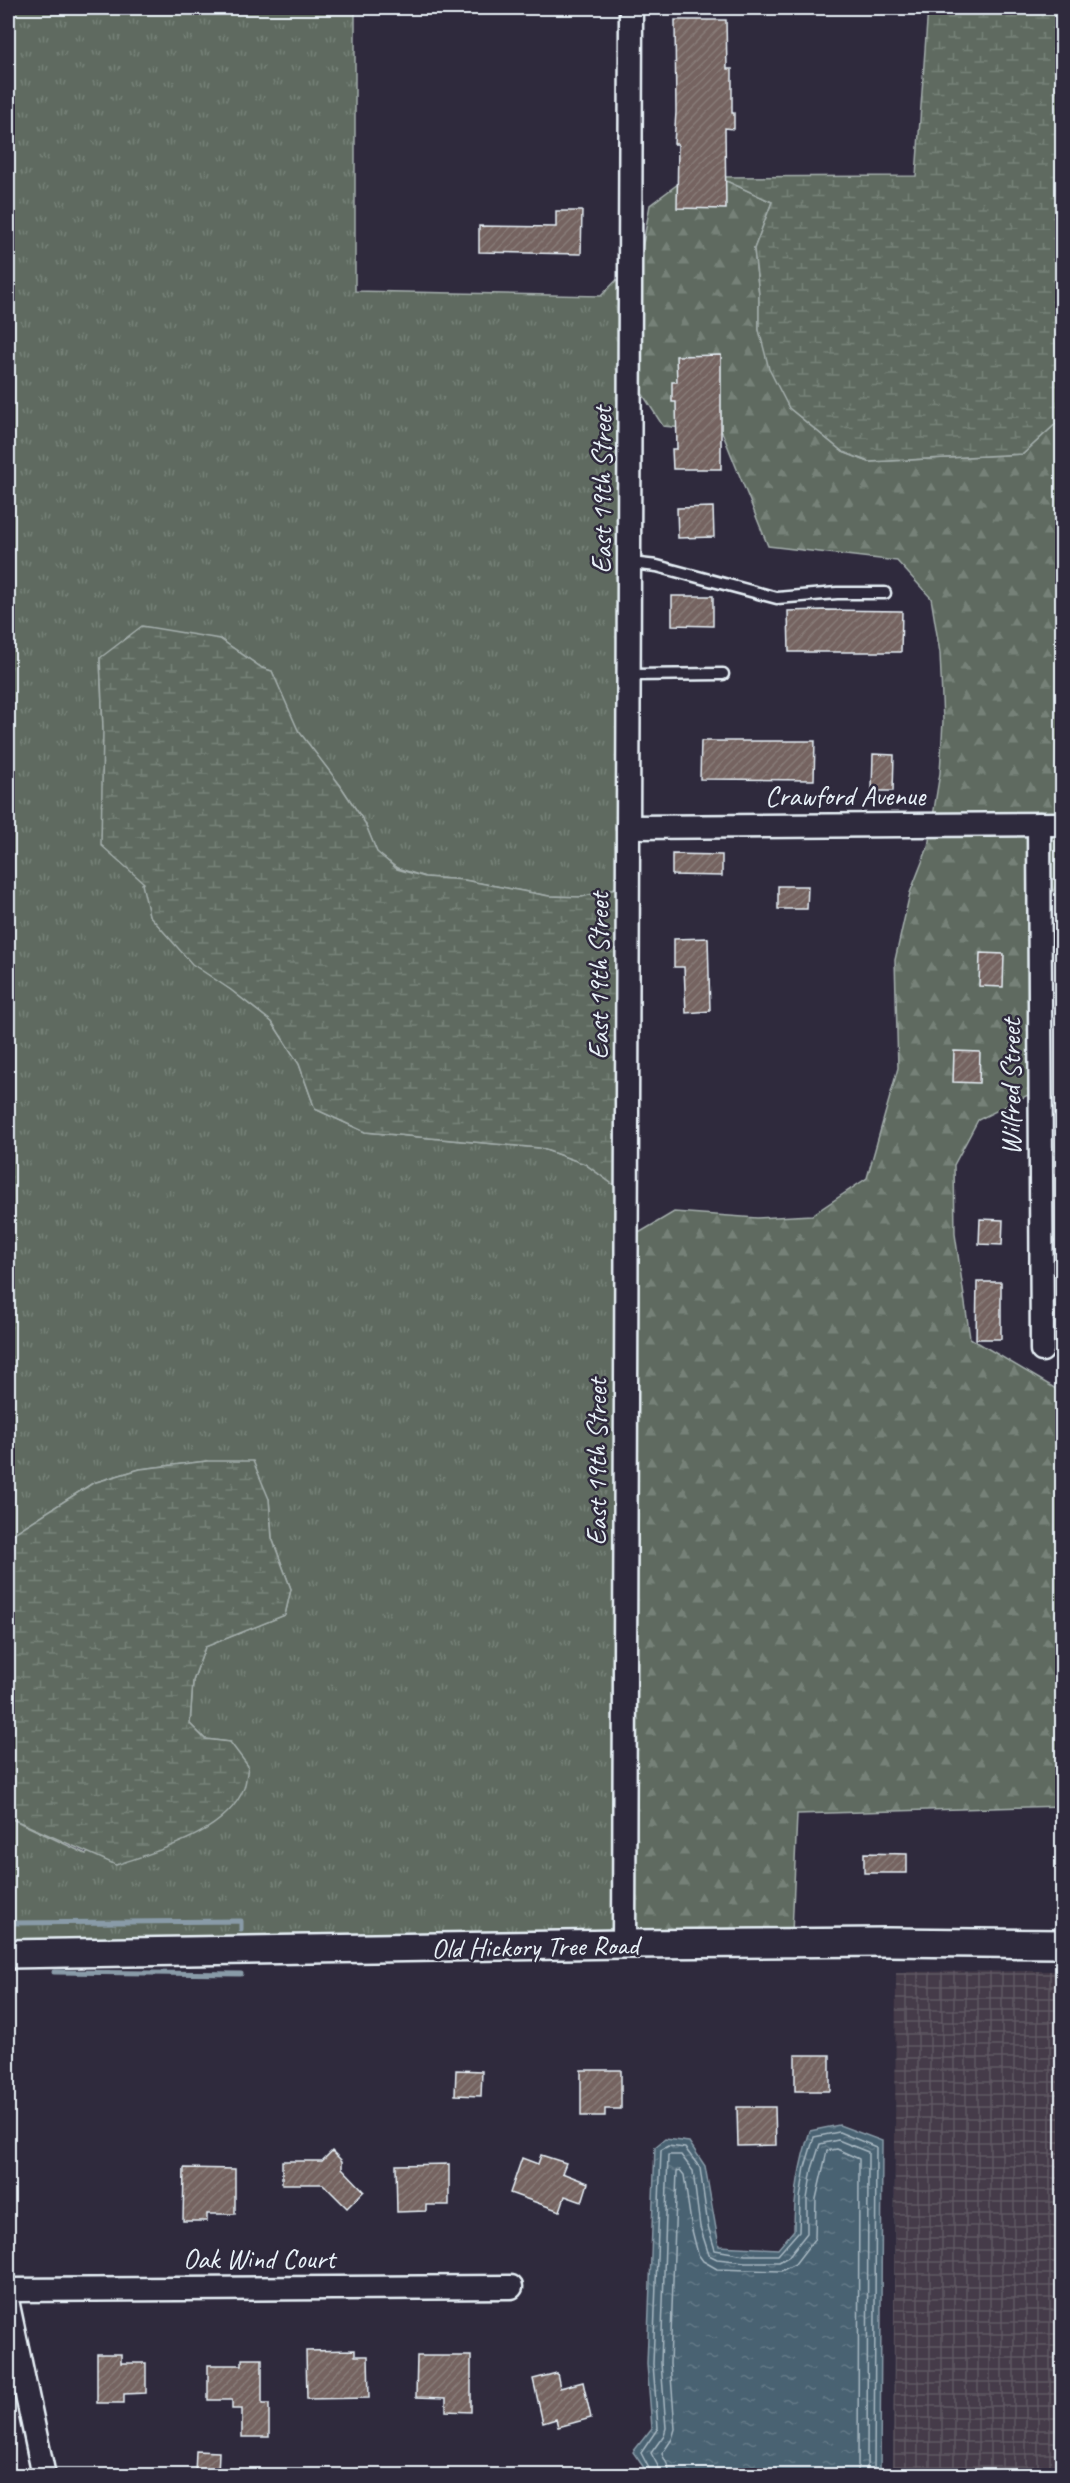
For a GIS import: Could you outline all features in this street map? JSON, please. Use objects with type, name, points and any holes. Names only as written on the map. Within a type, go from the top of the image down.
[{"type":"street","name":"East 19th Street","points":[[624,1944],[631,563],[631,8]]},
{"type":"street","name":"Wilfred Street","points":[[1039,824],[1042,1350]]},
{"type":"street","name":"Crawford Avenue","points":[[628,826],[1062,824]]},
{"type":"street","name":"Old Hickory Tree Road","points":[[8,1954],[624,1944],[887,1942],[1062,1944]]},
{"type":"street","name":"Oak Wind Court","points":[[8,2290],[511,2287]]},
{"type":"street","points":[[8,2305],[44,2475]]},
{"type":"lane","points":[[631,563],[657,566],[777,598],[837,593],[885,593]]},
{"type":"lane","points":[[630,675],[723,674]]},
{"type":"shaded area","points":[[1062,1971],[1062,2475],[893,2475],[896,1972]]},
{"type":"green space","points":[[8,8],[355,8],[355,291],[601,296],[641,255],[638,882],[582,897],[549,896],[464,880],[425,877],[397,868],[377,853],[365,823],[340,785],[297,730],[272,671],[262,668],[220,639],[100,658],[103,728],[144,884],[149,915],[192,963],[272,1022],[299,1064],[315,1109],[365,1132],[540,1148],[585,1164],[615,1186],[637,1234],[633,1935],[8,1944],[8,1817],[86,1854],[230,1742],[205,1739],[190,1724],[193,1681],[205,1647],[285,1615],[291,1589],[272,1538],[269,1499],[207,1461],[140,1469],[93,1483],[11,1535],[8,1541]]},
{"type":"green space","points":[[928,8],[1062,8],[1062,418],[1023,454],[869,462],[843,452],[789,408],[769,369],[759,330],[759,294],[754,249],[772,202],[718,177],[916,176]]},
{"type":"green space","points":[[718,177],[772,202],[754,249],[759,294],[759,330],[789,408],[843,452],[869,462],[1023,454],[1062,418],[1062,861],[1055,888],[1041,914],[1047,1052],[1028,1095],[978,1120],[954,1165],[955,1234],[970,1338],[1056,1389],[1062,1390],[1062,1806],[797,1814],[792,1933],[633,1935],[637,1234],[674,1212],[757,1218],[812,1215],[867,1178],[898,1068],[895,960],[910,893],[928,847],[940,773],[943,721],[940,653],[931,598],[897,561],[768,546],[722,432],[663,426],[638,387],[641,255],[650,205],[678,184]]},
{"type":"green space","points":[[142,626],[220,639],[262,668],[272,671],[298,730],[340,785],[365,823],[377,852],[397,869],[425,877],[464,880],[549,896],[582,897],[638,882],[637,1234],[615,1186],[585,1164],[540,1148],[365,1132],[315,1109],[299,1064],[272,1022],[231,990],[192,964],[149,915],[142,884],[144,883],[101,845],[103,728],[100,658]]},
{"type":"green space","points":[[207,1461],[253,1461],[269,1499],[272,1538],[291,1589],[285,1615],[205,1647],[193,1681],[190,1724],[205,1739],[230,1742],[248,1766],[244,1788],[235,1804],[206,1829],[189,1838],[170,1847],[116,1865],[8,1817],[8,1541],[11,1535],[93,1483],[140,1469]]},
{"type":"water","points":[[839,2125],[882,2141],[880,2475],[649,2475],[633,2452],[652,2428],[647,2364],[655,2147],[665,2139],[689,2142],[705,2166],[719,2246],[778,2249],[794,2230],[798,2180],[810,2131]]},
{"type":"building","points":[[675,20],[726,20],[727,69],[732,69],[734,129],[725,128],[726,209],[677,208],[678,144],[674,144]]},
{"type":"building","points":[[556,211],[582,211],[581,254],[479,252],[479,226],[556,227]]},
{"type":"building","points":[[721,355],[721,469],[673,469],[672,449],[677,449],[676,402],[672,402],[672,382],[677,382],[676,356]]},
{"type":"building","points":[[713,507],[714,537],[678,538],[677,508]]},
{"type":"building","points":[[672,596],[713,596],[713,626],[672,625]]},
{"type":"building","points":[[788,611],[902,611],[901,652],[789,652]]},
{"type":"building","points":[[701,741],[815,741],[814,780],[700,779]]},
{"type":"building","points":[[873,754],[894,755],[893,791],[872,791]]},
{"type":"building","points":[[672,854],[722,855],[722,876],[672,875]]},
{"type":"building","points":[[778,886],[808,886],[807,909],[778,909]]},
{"type":"building","points":[[708,938],[710,1011],[686,1013],[684,967],[674,967],[674,939]]},
{"type":"building","points":[[980,953],[1004,954],[1003,987],[979,986]]},
{"type":"building","points":[[954,1051],[980,1052],[979,1083],[953,1082]]},
{"type":"building","points":[[980,1219],[1003,1220],[1002,1245],[979,1244]]},
{"type":"building","points":[[977,1282],[1001,1282],[1001,1339],[976,1339]]},
{"type":"building","points":[[864,1853],[907,1854],[907,1873],[864,1873]]},
{"type":"building","points":[[795,2055],[830,2055],[830,2091],[795,2091]]},
{"type":"building","points":[[456,2070],[482,2071],[481,2096],[455,2095]]},
{"type":"building","points":[[581,2070],[621,2070],[621,2109],[605,2109],[605,2116],[581,2116]]},
{"type":"building","points":[[737,2107],[775,2107],[776,2145],[738,2146]]},
{"type":"building","points":[[332,2151],[342,2161],[342,2168],[364,2191],[347,2208],[323,2184],[282,2184],[282,2161],[322,2161]]},
{"type":"building","points":[[541,2155],[566,2163],[562,2173],[588,2183],[582,2202],[565,2196],[560,2211],[510,2193],[522,2158],[538,2164]]},
{"type":"building","points":[[449,2164],[449,2205],[426,2205],[426,2211],[397,2212],[396,2165]]},
{"type":"building","points":[[184,2168],[235,2169],[235,2214],[207,2214],[207,2221],[183,2221]]},
{"type":"building","points":[[355,2350],[355,2356],[368,2356],[369,2398],[307,2399],[306,2351]]},
{"type":"building","points":[[97,2354],[121,2354],[121,2363],[146,2363],[146,2393],[124,2394],[124,2403],[97,2403]]},
{"type":"building","points":[[417,2356],[471,2356],[471,2412],[446,2411],[446,2398],[416,2397]]},
{"type":"building","points":[[242,2359],[262,2359],[262,2404],[269,2404],[269,2437],[242,2437],[242,2409],[232,2409],[232,2400],[208,2400],[208,2365],[242,2365]]},
{"type":"building","points":[[557,2373],[560,2388],[583,2382],[591,2418],[558,2427],[556,2419],[543,2423],[533,2379]]},
{"type":"building","points":[[196,2451],[219,2452],[218,2475],[195,2475]]},
{"type":"waterway","points":[[8,1923],[241,1921],[241,1929]]},
{"type":"waterway","points":[[54,1972],[241,1974]]}]
